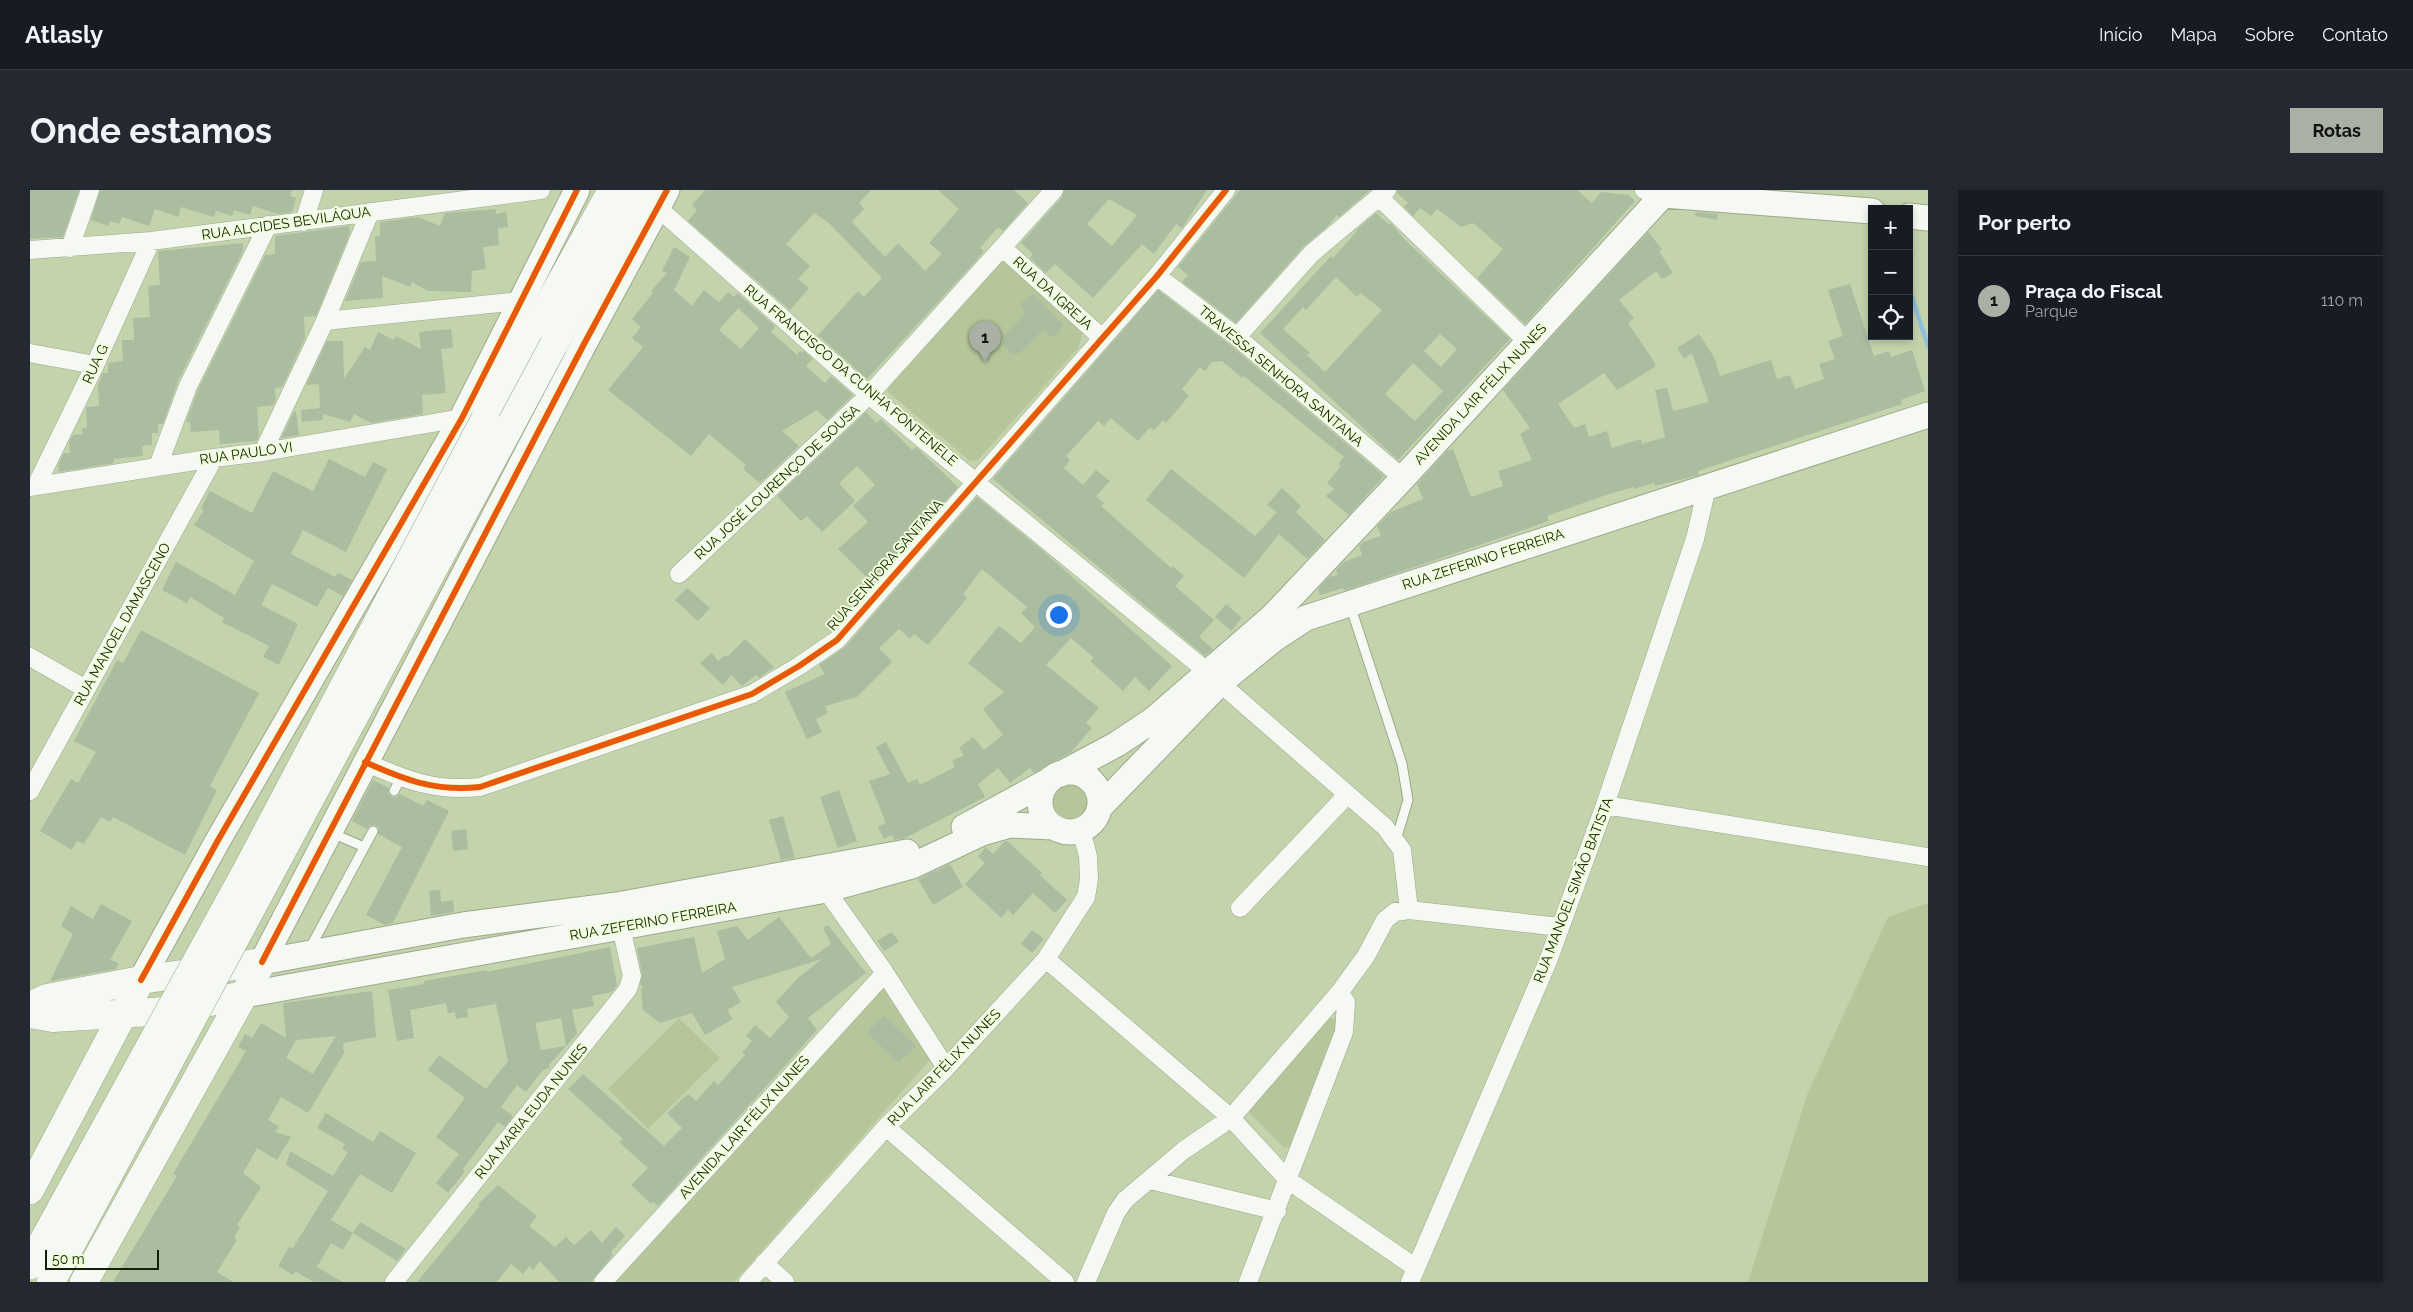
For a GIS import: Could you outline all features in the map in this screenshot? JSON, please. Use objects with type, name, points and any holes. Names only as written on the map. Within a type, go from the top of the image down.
[{"type":"highway","points":[[30,1265],[249,866],[474,418],[612,190]]},
{"type":"highway","points":[[51,1282],[554,344],[655,196]]},
{"type":"highway","points":[[30,1006],[47,998],[141,980],[262,962]]},
{"type":"highway","points":[[84,1282],[262,962]]},
{"type":"highway","points":[[30,1190],[141,980]]},
{"type":"highway","points":[[30,1014],[53,1018],[166,1011],[244,996]]},
{"type":"main road","points":[[141,980],[217,842],[474,418],[520,301],[577,190]]},
{"type":"main road","points":[[1654,192],[1868,211]]},
{"type":"main road","name":"AVENIDA LAIR FÉLIX NUNES","points":[[1294,590],[1403,478],[1528,342],[1654,192]]},
{"type":"main road","points":[[262,962],[655,196]]},
{"type":"main road","points":[[1913,216],[1928,218]]},
{"type":"main road","name":"RUA ZEFERINO FERREIRA","points":[[262,962],[463,925],[617,905],[904,853],[978,821],[1117,744],[1306,618],[1928,415]]},
{"type":"main road","points":[[1294,590],[1295,602],[1306,618]]},
{"type":"main road","name":"RUA ZEFERINO FERREIRA","points":[[1100,807],[1214,678],[1272,617],[1294,590]]},
{"type":"main road","points":[[1081,774],[1090,779],[1097,787],[1100,807],[1096,818],[1081,830],[1071,832],[1053,827],[1042,813],[1040,804],[1041,796],[1055,777],[1081,774]]},
{"type":"main road","name":"RUA ZEFERINO FERREIRA","points":[[244,996],[469,953],[826,890],[912,866],[982,833],[1010,825],[1053,827]]},
{"type":"main road","points":[[463,925],[469,953]]},
{"type":"street","points":[[70,248],[90,190]]},
{"type":"street","points":[[304,222],[314,190]]},
{"type":"street","name":"RUA ALCIDES BEVILÁQUA","points":[[30,250],[150,241],[540,190]]},
{"type":"street","name":"RUA JOSÉ LOURENÇO DE SOUSA","points":[[679,574],[870,395],[1004,249],[1054,190]]},
{"type":"street","name":"RUA SENHORA SANTANA","points":[[365,762],[398,784],[456,790],[480,787],[752,694],[799,666],[837,640],[975,480],[1157,276],[1226,190]]},
{"type":"street","points":[[1237,338],[1311,254],[1383,194],[1528,342]]},
{"type":"street","name":"RUA FRANCISCO DA CUNHA FONTENELE","points":[[655,196],[870,395],[1214,678],[1346,795],[1386,827],[1396,840]]},
{"type":"street","points":[[264,452],[325,320],[370,212]]},
{"type":"street","points":[[158,466],[188,386],[268,225]]},
{"type":"street","name":"RUA G","points":[[33,486],[94,365],[150,241]]},
{"type":"street","name":"RUA DA IGREJA","points":[[1004,249],[1102,338]]},
{"type":"street","name":"TRAVESSA SENHORA SANTANA","points":[[1157,276],[1237,338],[1403,478]]},
{"type":"street","points":[[325,320],[520,301]]},
{"type":"street","points":[[30,353],[94,365]]},
{"type":"street","name":"RUA PAULO VI","points":[[33,486],[158,466],[264,452],[474,418]]},
{"type":"street","name":"RUA MANOEL DAMASCENO","points":[[30,791],[214,458]]},
{"type":"street","name":"RUA MANOEL SIMÃO BATISTA","points":[[1413,1275],[1548,961],[1605,805],[1695,539],[1706,487]]},
{"type":"street","points":[[30,657],[86,689]]},
{"type":"street","points":[[1240,908],[1346,795]]},
{"type":"street","points":[[1605,805],[1928,858]]},
{"type":"street","name":"RUA LAIR FÉLIX NUNES","points":[[748,1282],[886,1127],[946,1068],[1046,960],[1086,897],[1089,878],[1088,856],[1081,830]]},
{"type":"street","points":[[1396,840],[1402,850],[1409,910]]},
{"type":"street","points":[[826,890],[885,973],[946,1068]]},
{"type":"street","points":[[1086,1282],[1116,1214],[1125,1200],[1184,1150],[1231,1118],[1339,993],[1366,956],[1385,920],[1395,912],[1409,910],[1560,927]]},
{"type":"street","name":"RUA MARIA EUDA NUNES","points":[[394,1282],[628,989],[632,976],[621,927]]},
{"type":"street","points":[[1046,960],[1231,1118],[1288,1180],[1413,1275]]},
{"type":"street","name":"AVENIDA LAIR FÉLIX NUNES","points":[[603,1282],[885,973]]},
{"type":"street","points":[[1248,1282],[1277,1211],[1344,1032],[1346,1002],[1339,993]]},
{"type":"street","points":[[886,1127],[1065,1282]]},
{"type":"street","points":[[1150,1180],[1277,1211]]},
{"type":"street","points":[[764,1263],[785,1282]]},
{"type":"lane","points":[[1349,603],[1402,764],[1408,800],[1396,840]]},
{"type":"lane","points":[[307,954],[372,831]]},
{"type":"lane","points":[[329,832],[364,847]]},
{"type":"green space","points":[[1004,257],[1080,325],[1083,333],[1078,348],[978,460],[970,461],[888,392],[888,385]]},
{"type":"green space","points":[[1077,779],[1084,782],[1090,788],[1093,799],[1092,807],[1084,816],[1077,819],[1069,819],[1062,816],[1054,807],[1053,795],[1056,788],[1065,780]]},
{"type":"green space","points":[[1928,903],[1928,1282],[1748,1282],[1807,1095],[1888,917]]},
{"type":"green space","points":[[884,985],[935,1054],[734,1282],[615,1282]]},
{"type":"green space","points":[[1329,1017],[1336,1020],[1339,1026],[1292,1146],[1284,1148],[1245,1108]]},
{"type":"green space","points":[[679,1018],[720,1058],[648,1129],[608,1089]]},
{"type":"building","points":[[30,190],[79,190],[63,237],[30,239]]},
{"type":"building","points":[[100,190],[292,190],[290,196],[296,198],[292,212],[278,214],[253,206],[250,215],[234,210],[232,216],[216,211],[214,217],[181,207],[178,217],[155,209],[149,226],[122,217],[119,224],[110,221],[109,226],[91,220]]},
{"type":"building","points":[[705,190],[871,190],[859,203],[864,209],[852,222],[885,257],[898,243],[925,271],[942,254],[929,243],[959,209],[938,190],[1014,190],[1028,203],[1003,231],[998,227],[980,248],[984,251],[974,263],[867,379],[818,335],[858,291],[864,297],[882,278],[829,223],[814,213],[786,244],[810,266],[798,279],[809,288],[790,310],[688,221],[697,210],[692,205]]},
{"type":"building","points":[[1064,190],[1207,190],[1182,228],[1176,224],[1154,254],[1142,244],[1093,298],[1055,264],[1046,273],[1030,258],[1033,254],[1021,243],[1062,197]],"holes":[[[1109,199],[1137,215],[1112,246],[1087,224]]]},
{"type":"building","points":[[1240,190],[1370,190],[1339,217],[1337,215],[1327,227],[1303,247],[1236,323],[1182,282],[1188,275],[1178,267]]},
{"type":"building","points":[[1397,190],[1577,190],[1592,203],[1601,192],[1629,195],[1635,201],[1525,324],[1477,278],[1503,249],[1473,223],[1461,227],[1437,209],[1431,216],[1420,208],[1413,216],[1404,207],[1408,203],[1397,193]]},
{"type":"building","points":[[496,209],[496,214],[506,212],[508,227],[498,228],[499,245],[483,247],[486,269],[472,271],[471,292],[428,291],[412,282],[410,287],[382,276],[383,298],[345,301],[361,262],[376,261],[375,236],[380,236],[380,222],[418,217],[440,226],[445,213]]},
{"type":"building","points":[[1696,212],[1718,214],[1717,220],[1695,216]]},
{"type":"building","points":[[1376,213],[1389,225],[1391,223],[1403,238],[1510,339],[1398,460],[1260,333],[1331,256],[1333,258],[1356,230]],"holes":[[[1336,277],[1357,297],[1361,293],[1382,310],[1325,372],[1307,355],[1310,353],[1283,329],[1303,307],[1306,310]],[[1440,334],[1457,349],[1441,367],[1424,351]],[[1413,363],[1443,391],[1415,421],[1385,394]]]},
{"type":"building","points":[[349,226],[350,233],[316,316],[304,317],[305,338],[282,387],[275,388],[276,399],[273,405],[257,407],[259,435],[257,441],[220,444],[219,430],[191,432],[190,422],[186,422],[198,390],[265,255],[275,254],[275,236]]},
{"type":"building","points":[[1648,232],[1662,249],[1659,251],[1673,273],[1662,279],[1656,271],[1619,300],[1634,318],[1628,323],[1655,363],[1655,367],[1617,390],[1604,373],[1558,404],[1574,428],[1585,424],[1589,437],[1607,431],[1612,448],[1641,439],[1642,444],[1665,437],[1655,390],[1667,388],[1673,411],[1709,402],[1692,353],[1684,359],[1677,348],[1699,334],[1714,357],[1720,376],[1771,360],[1777,379],[1790,375],[1795,389],[1824,379],[1819,364],[1835,359],[1828,341],[1843,336],[1828,290],[1850,284],[1874,356],[1889,351],[1891,357],[1912,350],[1925,391],[1901,400],[1902,404],[1698,471],[1699,475],[1655,486],[1654,483],[1634,489],[1634,487],[1606,495],[1547,516],[1549,521],[1344,591],[1343,588],[1320,595],[1318,589],[1329,577],[1338,575],[1336,570],[1344,562],[1362,555],[1359,546],[1363,542],[1381,536],[1377,526],[1391,512],[1423,499],[1417,484],[1447,451],[1453,449],[1471,497],[1503,486],[1498,471],[1532,460],[1520,434],[1530,428],[1503,390]]},
{"type":"building","points":[[243,243],[243,251],[178,381],[163,424],[158,424],[158,433],[152,433],[152,445],[142,446],[143,456],[114,459],[114,463],[59,472],[58,465],[64,453],[70,453],[69,442],[73,435],[83,434],[82,428],[87,428],[86,407],[99,406],[98,384],[103,373],[108,373],[108,363],[123,361],[122,340],[134,340],[133,318],[150,317],[148,286],[160,285],[158,251]]},
{"type":"building","points":[[674,247],[690,257],[674,290],[692,306],[704,290],[719,302],[728,292],[734,297],[737,293],[775,326],[771,332],[797,355],[800,351],[802,353],[804,351],[813,359],[806,366],[825,383],[831,376],[853,395],[827,420],[817,410],[782,431],[799,446],[760,483],[743,469],[746,465],[709,434],[691,456],[608,390],[643,347],[632,338],[641,327],[632,319],[653,293],[651,291],[667,273],[662,271]],"holes":[[[738,308],[759,328],[741,349],[719,330]]]},
{"type":"building","points":[[1158,290],[1230,345],[1384,476],[1349,515],[1326,496],[1334,489],[1327,483],[1341,466],[1338,464],[1344,457],[1244,376],[1242,378],[1222,361],[1212,362],[1205,371],[1200,367],[1182,389],[1189,396],[1166,423],[1163,420],[1154,430],[1150,427],[1138,441],[1111,418],[1104,426],[1098,421],[1066,456],[1070,460],[1064,468],[1083,485],[1096,470],[1110,481],[1096,496],[1104,503],[1101,506],[1171,568],[1172,566],[1184,576],[1175,586],[1214,620],[1199,637],[1213,649],[1205,656],[993,479]]},
{"type":"building","points":[[1033,294],[1064,325],[1055,336],[1050,336],[1043,330],[1020,353],[1012,354],[1003,344],[1003,337],[1025,314],[1021,303]]},
{"type":"building","points":[[451,329],[453,348],[441,349],[446,393],[422,395],[423,414],[371,423],[354,414],[350,422],[323,414],[323,420],[302,422],[301,410],[320,408],[319,384],[306,385],[327,341],[343,341],[344,379],[365,347],[370,350],[378,332],[394,340],[396,336],[421,349],[419,332]]},
{"type":"building","points":[[294,412],[296,412],[299,435],[281,438]]},
{"type":"building","points":[[866,412],[876,423],[881,419],[912,450],[916,447],[958,487],[891,562],[869,580],[838,549],[868,522],[853,506],[875,485],[857,466],[839,483],[855,501],[822,532],[807,516],[801,521],[777,496]]},
{"type":"building","points":[[329,459],[365,477],[373,462],[387,469],[346,552],[303,530],[291,554],[335,577],[338,573],[352,580],[343,596],[328,588],[317,607],[272,584],[261,605],[298,624],[279,665],[263,657],[269,646],[222,622],[224,618],[190,597],[187,603],[162,590],[176,562],[235,595],[254,561],[194,525],[204,510],[201,508],[210,491],[252,513],[273,471],[313,491]]},
{"type":"building","points":[[1171,469],[1255,536],[1277,512],[1267,505],[1282,488],[1301,506],[1296,512],[1325,540],[1307,559],[1279,534],[1244,578],[1146,500]]},
{"type":"building","points":[[977,497],[1043,551],[1172,666],[1149,691],[1135,677],[1123,691],[1090,661],[1094,658],[1071,638],[1046,665],[1099,708],[1086,723],[1092,728],[1071,752],[1034,773],[1030,768],[1010,783],[998,768],[978,784],[985,797],[905,838],[894,840],[892,835],[884,839],[878,827],[886,823],[869,781],[890,774],[876,747],[886,742],[908,783],[917,779],[920,785],[955,767],[952,761],[964,755],[959,748],[973,737],[984,750],[1003,735],[983,709],[1004,692],[968,663],[999,626],[1021,643],[1035,627],[1021,613],[1027,607],[982,569],[963,594],[967,598],[928,645],[914,634],[910,639],[899,629],[879,648],[892,662],[857,697],[825,706],[828,713],[816,719],[822,732],[807,739],[785,692],[825,674],[819,665],[845,647]]},
{"type":"building","points":[[687,588],[710,608],[698,621],[675,600]]},
{"type":"building","points":[[1226,604],[1242,618],[1231,631],[1215,617]]},
{"type":"building","points":[[141,630],[259,693],[210,786],[217,790],[185,855],[113,817],[110,822],[101,817],[84,844],[77,841],[72,850],[40,831],[71,779],[78,783],[96,752],[74,741],[117,660],[123,663]]},
{"type":"building","points":[[745,639],[774,667],[759,678],[756,675],[742,686],[731,675],[723,685],[700,663],[712,653],[718,661],[725,655],[727,657]]},
{"type":"building","points":[[373,780],[389,788],[388,794],[392,797],[397,797],[400,794],[423,806],[427,800],[449,811],[393,923],[385,925],[366,915],[402,847],[378,834],[379,828],[376,825],[370,825],[367,829],[352,821]]},
{"type":"building","points":[[839,790],[857,841],[838,848],[820,797]]},
{"type":"building","points":[[783,816],[795,858],[781,860],[769,820]]},
{"type":"building","points":[[466,829],[468,849],[453,851],[451,831]]},
{"type":"building","points":[[1005,841],[1042,873],[1040,875],[1067,900],[1055,913],[1033,893],[1013,915],[1008,910],[1001,918],[965,884],[985,863],[978,856],[986,847],[993,854]]},
{"type":"building","points":[[950,864],[963,887],[933,905],[918,879]]},
{"type":"building","points":[[440,890],[441,902],[453,900],[454,912],[431,916],[429,891]]},
{"type":"building","points":[[101,904],[132,921],[110,960],[119,963],[116,969],[50,981],[73,934],[61,926],[71,906],[93,919]]},
{"type":"building","points":[[779,917],[811,958],[831,944],[823,928],[828,925],[866,973],[808,1018],[817,1030],[658,1206],[653,1202],[651,1204],[631,1185],[648,1168],[619,1142],[623,1139],[568,1089],[583,1074],[664,1146],[682,1128],[667,1113],[688,1094],[696,1101],[714,1081],[718,1085],[745,1055],[742,1053],[752,1041],[746,1036],[755,1025],[770,1038],[789,1017],[776,1002],[799,977],[822,959],[732,987],[741,1002],[727,1010],[733,1019],[705,1035],[692,1013],[660,1023],[643,1010],[641,990],[643,986],[640,985],[642,974],[637,948],[694,937],[702,973],[725,959],[717,931],[737,926],[748,940]]},
{"type":"building","points":[[1032,930],[1044,939],[1032,953],[1021,944]]},
{"type":"building","points":[[892,932],[899,942],[884,951],[877,941]]},
{"type":"building","points":[[610,947],[617,985],[612,992],[592,996],[594,1006],[572,1010],[577,1034],[549,1065],[550,1068],[543,1070],[526,1092],[517,1085],[501,1107],[513,1116],[505,1127],[498,1122],[463,1169],[465,1171],[448,1193],[436,1183],[459,1154],[436,1137],[465,1098],[428,1070],[439,1055],[486,1089],[508,1061],[496,1004],[467,1009],[468,1017],[456,1019],[455,1012],[448,1013],[446,1003],[410,1010],[414,1038],[397,1041],[388,990],[424,984],[424,981],[487,970],[487,972]],"holes":[[[561,1018],[566,1046],[541,1050],[535,1023]]]},
{"type":"building","points":[[372,991],[376,1037],[343,1043],[344,1053],[308,1113],[281,1097],[268,1120],[279,1126],[275,1132],[291,1137],[277,1160],[257,1148],[243,1173],[261,1187],[237,1225],[240,1227],[234,1238],[237,1240],[217,1272],[234,1282],[113,1282],[177,1176],[173,1174],[246,1051],[238,1047],[245,1034],[252,1038],[261,1023],[286,1038],[283,1003]],"holes":[[[336,1036],[313,1074],[286,1058],[296,1040]]]},
{"type":"building","points":[[883,1015],[916,1046],[899,1063],[867,1033]]},
{"type":"building","points":[[326,1113],[373,1142],[380,1131],[416,1153],[392,1193],[360,1174],[331,1220],[353,1233],[343,1250],[331,1243],[317,1267],[343,1282],[314,1282],[295,1271],[293,1275],[278,1266],[289,1247],[293,1248],[328,1191],[286,1165],[290,1151],[333,1176],[348,1152],[342,1149],[345,1144],[317,1128]]},
{"type":"building","points":[[498,1185],[537,1216],[529,1226],[555,1247],[566,1237],[574,1245],[591,1230],[602,1243],[616,1227],[625,1236],[611,1252],[613,1255],[591,1282],[559,1282],[540,1261],[533,1270],[529,1266],[523,1274],[511,1264],[497,1282],[417,1282],[480,1206],[478,1204]]},
{"type":"building","points":[[360,1222],[406,1249],[397,1261],[353,1233]]},
{"type":"waterway","points":[[1911,295],[1928,346]]},
{"type":"cycle path","points":[[141,980],[217,842],[462,418],[577,190]]},
{"type":"cycle path","points":[[262,962],[584,344],[667,190]]},
{"type":"cycle path","points":[[365,762],[421,783],[449,788],[480,787],[752,694],[799,666],[837,640],[1157,276],[1226,190]]},
{"type":"place","name":"Praça do Fiscal","points":[[985,362]]}]
